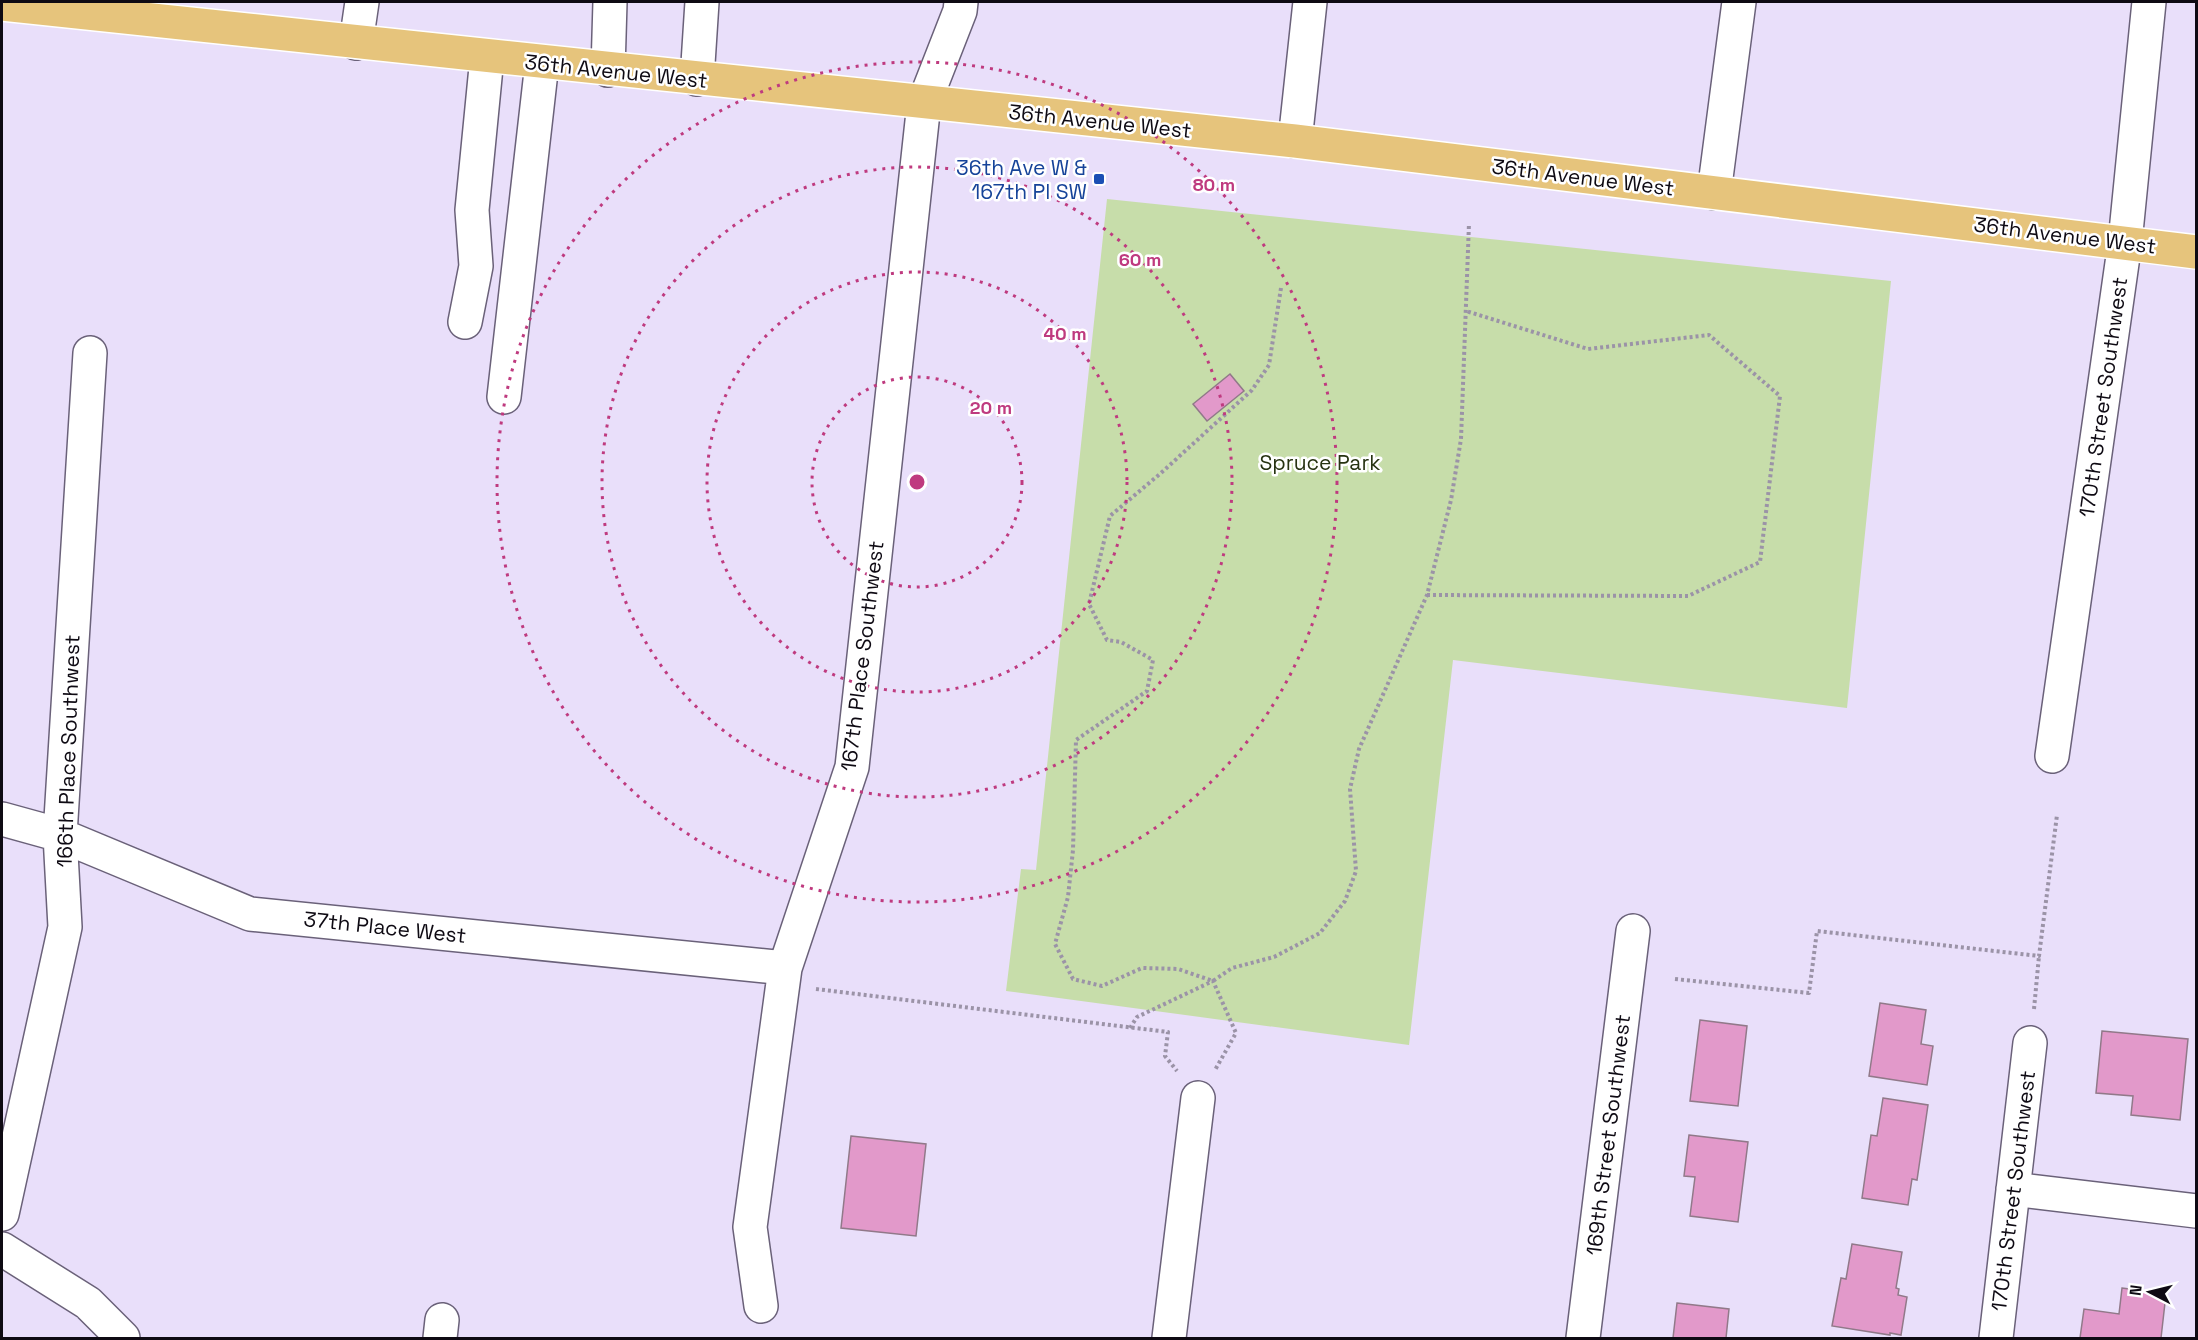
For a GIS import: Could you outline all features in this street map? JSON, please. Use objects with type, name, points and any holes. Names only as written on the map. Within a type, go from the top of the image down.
[{"type":"main road","name":"36th Avenue West","points":[[2,4],[1294,141],[2196,252]]},
{"type":"street","points":[[356,43],[362,2]]},
{"type":"street","points":[[608,70],[610,2]]},
{"type":"street","points":[[697,79],[702,2]]},
{"type":"street","name":"167th Place Southwest","points":[[761,1306],[750,1227],[784,977],[852,767],[924,103],[960,10],[961,2]]},
{"type":"street","points":[[1294,141],[1310,2]]},
{"type":"street","points":[[1714,193],[1738,2]]},
{"type":"street","name":"170th Street Southwest","points":[[2052,756],[2125,242],[2149,2]]},
{"type":"street","points":[[465,322],[476,266],[472,210],[487,57]]},
{"type":"street","points":[[504,397],[542,63]]},
{"type":"street","name":"166th Place Southwest","points":[[2,1214],[65,927],[60,835],[90,353]]},
{"type":"street","name":"37th Place West","points":[[2,819],[60,835],[250,914],[784,977]]},
{"type":"street","name":"169th Street Southwest","points":[[1583,1338],[1633,931]]},
{"type":"street","name":"170th Street Southwest","points":[[1996,1338],[2030,1043]]},
{"type":"street","points":[[1169,1338],[1198,1098]]},
{"type":"street","points":[[2013,1189],[2196,1211]]},
{"type":"street","points":[[2,1249],[88,1303],[123,1338]]},
{"type":"path","points":[[1130,1028],[1137,1017],[1213,981],[1232,968],[1274,957],[1320,933],[1346,901],[1356,870],[1350,789],[1359,749],[1427,595],[1451,500],[1461,439],[1469,223]]},
{"type":"path","points":[[784,977],[1168,1032],[1165,1056],[1198,1098],[1236,1033],[1213,981],[1178,969],[1143,968],[1102,986],[1073,979],[1055,944],[1068,897],[1073,850],[1076,740],[1147,691],[1153,660],[1121,642],[1107,640],[1089,604],[1110,516],[1252,390],[1269,365],[1281,288]]},
{"type":"path","points":[[1427,595],[1688,596],[1760,562],[1780,396],[1718,342],[1709,335],[1588,349],[1466,311]]},
{"type":"path","points":[[2030,1043],[2057,815]]},
{"type":"path","points":[[1676,979],[1809,993],[1817,932],[2039,956]]},
{"type":"green space","name":"Spruce Park","points":[[1107,199],[1891,281],[1847,708],[1453,660],[1409,1045],[1006,991],[1021,869],[1036,870]]},
{"type":"building","points":[[1230,374],[1244,391],[1207,421],[1193,404]]},
{"type":"building","points":[[1880,1003],[1926,1010],[1921,1044],[1933,1046],[1927,1085],[1869,1076]]},
{"type":"building","points":[[1700,1020],[1747,1026],[1738,1106],[1690,1101]]},
{"type":"building","points":[[2102,1031],[2188,1039],[2180,1120],[2131,1115],[2133,1096],[2096,1093]]},
{"type":"building","points":[[1883,1098],[1928,1105],[1917,1180],[1912,1179],[1908,1205],[1862,1198],[1871,1135],[1877,1136]]},
{"type":"building","points":[[1689,1135],[1748,1142],[1738,1222],[1690,1216],[1695,1177],[1684,1176]]},
{"type":"building","points":[[851,1136],[926,1144],[916,1236],[841,1228]]},
{"type":"building","points":[[1852,1244],[1902,1252],[1896,1288],[1899,1289],[1898,1295],[1907,1297],[1901,1335],[1832,1326],[1841,1278],[1846,1279]]},
{"type":"building","points":[[2122,1288],[2166,1294],[2161,1338],[2080,1338],[2084,1309],[2119,1314]]},
{"type":"building","points":[[1677,1303],[1729,1309],[1726,1338],[1673,1338]]},
{"type":"place","name":"36th Ave W & 167th Pl SW","points":[[1099,179]]}]
